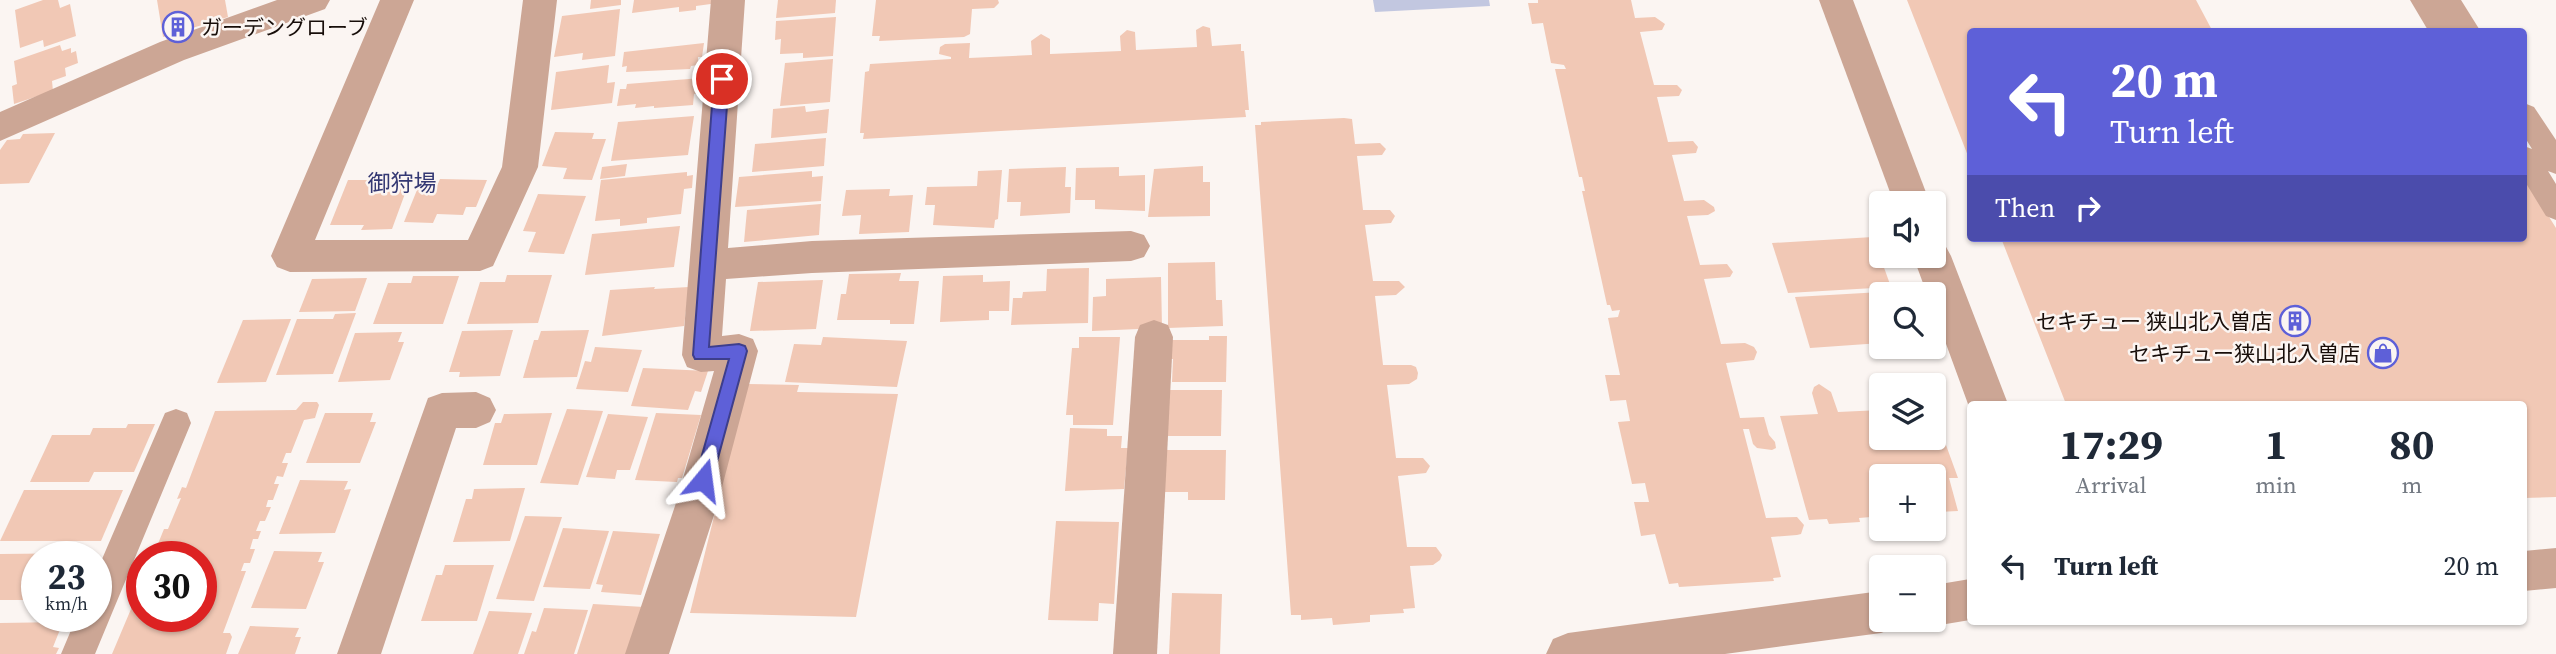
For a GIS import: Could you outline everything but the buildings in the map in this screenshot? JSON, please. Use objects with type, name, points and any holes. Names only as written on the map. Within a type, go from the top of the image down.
[{"type":"street","points":[[0,127],[266,7],[313,0]]},
{"type":"street","points":[[397,0],[290,256],[480,256],[520,167],[540,0]]},
{"type":"street","points":[[647,654],[696,506],[739,351],[701,355],[728,0]]},
{"type":"street","points":[[1836,0],[1908,191]]},
{"type":"street","points":[[706,265],[812,257],[1131,246]]},
{"type":"street","points":[[1937,268],[1987,401]]},
{"type":"street","points":[[1135,654],[1154,337]]},
{"type":"street","points":[[359,654],[442,411],[475,410]]},
{"type":"street","points":[[2527,571],[2556,568]]},
{"type":"street","points":[[1946,603],[1967,600]]},
{"type":"street","points":[[1568,654],[1869,614]]},
{"type":"lane","points":[[2423,0],[2440,28]]},
{"type":"lane","points":[[2447,0],[2465,28]]},
{"type":"lane","points":[[2527,119],[2556,163]]},
{"type":"lane","points":[[2527,162],[2556,208]]},
{"type":"lane","points":[[112,574],[176,423]]},
{"type":"lane","points":[[78,654],[87,632]]},
{"type":"shaded area","points":[[1373,0],[1489,0],[1490,6],[1375,12]]},
{"type":"place","name":"ガーデングローブ","points":[[178,27]]},
{"type":"place","name":"セキチュー 狭山北入曽店","points":[[2295,321]]},
{"type":"place","name":"セキチュー狭山北入曽店","points":[[2383,353]]},
{"type":"district","name":"御狩場","points":[[402,183]]},
{"type":"route","points":[[703,480],[739,351],[701,355],[722,79]]}]
